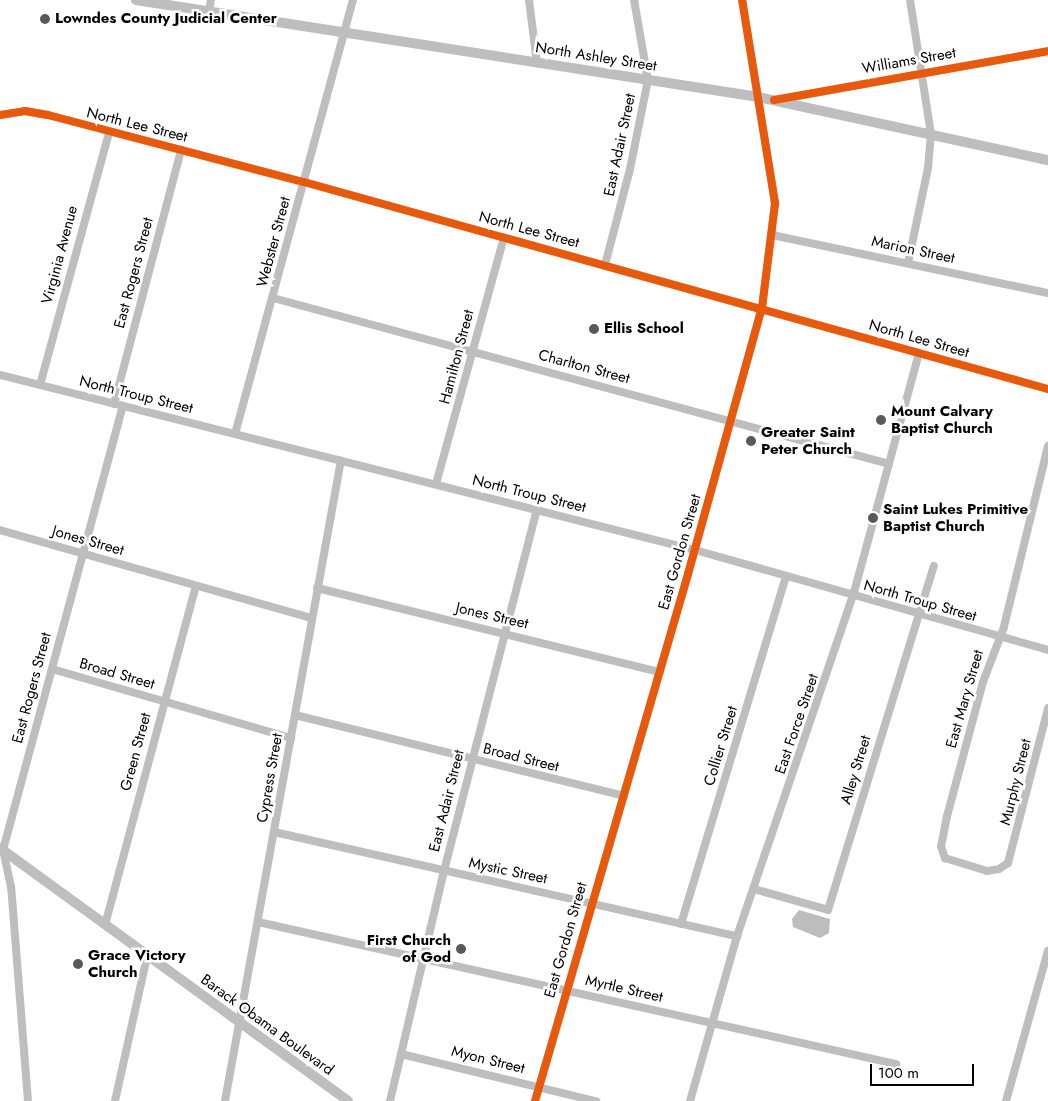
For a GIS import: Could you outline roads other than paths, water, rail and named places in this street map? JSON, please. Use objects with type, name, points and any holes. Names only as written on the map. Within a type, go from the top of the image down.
[{"type":"main road","name":"North Ashley Street","points":[[136,0],[758,97],[1048,160]]},
{"type":"main road","name":"Barack Obama Boulevard","points":[[1,849],[147,957],[348,1101]]},
{"type":"street","points":[[209,11],[210,0]]},
{"type":"street","name":"Webster Street","points":[[235,434],[353,0]]},
{"type":"street","points":[[529,0],[537,63]]},
{"type":"street","name":"East Adair Street","points":[[605,265],[630,168],[648,80],[634,0]]},
{"type":"street","name":"East Gordon Street","points":[[535,1101],[695,550],[762,308],[775,203],[742,0]]},
{"type":"street","points":[[908,263],[928,168],[931,134],[910,0]]},
{"type":"street","name":"Williams Street","points":[[774,100],[1048,51]]},
{"type":"street","name":"North Lee Street","points":[[0,115],[31,112],[304,182],[1048,389]]},
{"type":"street","name":"Virginia Avenue","points":[[40,385],[109,132]]},
{"type":"street","name":"East Rogers Street","points":[[114,404],[181,150]]},
{"type":"street","name":"Marion Street","points":[[772,235],[1048,293]]},
{"type":"street","name":"Hamilton Street","points":[[436,484],[504,237]]},
{"type":"street","name":"Charlton Street","points":[[272,298],[889,464]]},
{"type":"street","name":"East Force Street","points":[[690,1101],[737,936],[853,596],[919,353]]},
{"type":"street","name":"North Troup Street","points":[[0,375],[695,550],[1048,650]]},
{"type":"street","name":"East Rogers Street","points":[[28,1101],[11,887],[1,849],[123,406]]},
{"type":"street","name":"East Mary Street","points":[[1008,863],[999,869],[986,871],[971,868],[946,858],[941,846],[982,682],[1000,637],[1048,446]]},
{"type":"street","name":"Cypress Street","points":[[225,1101],[341,460]]},
{"type":"street","name":"East Adair Street","points":[[390,1101],[444,871],[537,510]]},
{"type":"street","name":"Jones Street","points":[[0,530],[312,618]]},
{"type":"street","name":"Alley Street","points":[[754,889],[828,910],[934,566]]},
{"type":"street","name":"Collier Street","points":[[681,924],[786,576]]},
{"type":"street","name":"Green Street","points":[[105,925],[196,586]]},
{"type":"street","name":"Jones Street","points":[[317,588],[660,672]]},
{"type":"street","name":"Broad Street","points":[[52,669],[291,738]]},
{"type":"street","name":"Murphy Street","points":[[1008,863],[1048,708]]},
{"type":"street","name":"Broad Street","points":[[295,715],[624,796]]},
{"type":"street","name":"Mystic Street","points":[[274,832],[737,936]]},
{"type":"street","name":"Myrtle Street","points":[[258,922],[896,1064]]},
{"type":"street","points":[[1006,1101],[1048,951]]},
{"type":"street","points":[[115,1101],[147,957]]},
{"type":"street","name":"Myon Street","points":[[401,1054],[596,1101]]},
{"type":"place","name":"Lowndes County Judicial Center","points":[[45,19]]},
{"type":"place","name":"Ellis School","points":[[594,329]]},
{"type":"place","name":"Mount Calvary Baptist Church","points":[[881,420]]},
{"type":"place","name":"Greater Saint Peter Church","points":[[751,441]]},
{"type":"place","name":"Saint Lukes Primitive Baptist Church","points":[[873,518]]},
{"type":"place","name":"First Church of God","points":[[461,949]]},
{"type":"place","name":"Grace Victory Church","points":[[78,964]]}]
